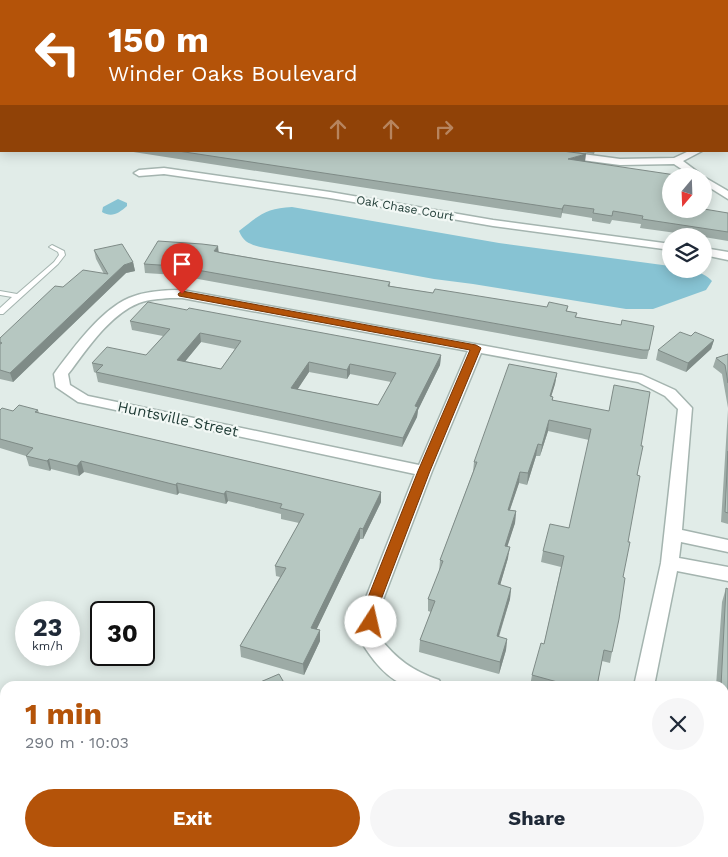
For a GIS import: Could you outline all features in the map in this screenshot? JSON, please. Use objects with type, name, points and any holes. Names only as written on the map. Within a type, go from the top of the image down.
[{"type":"street","points":[[544,152],[620,162],[676,161],[695,152]]},
{"type":"street","points":[[676,161],[686,168]]},
{"type":"street","name":"Oak Chase Court","points":[[140,173],[164,171],[330,195],[493,223],[662,246]]},
{"type":"street","points":[[712,185],[728,196]]},
{"type":"street","points":[[712,253],[728,256]]},
{"type":"street","name":"Huntsville Street","points":[[424,471],[83,399],[63,387],[61,374],[73,358],[119,309],[132,301],[166,294],[182,294],[476,348]]},
{"type":"street","points":[[414,681],[386,663],[369,639],[372,605],[424,471],[476,348],[642,379],[670,393],[685,408],[670,563],[645,681]]},
{"type":"street","points":[[673,534],[728,546]]},
{"type":"street","points":[[670,563],[728,574]]},
{"type":"lane","points":[[0,312],[56,263],[62,255],[61,251],[52,247]]},
{"type":"lane","points":[[0,293],[18,296]]},
{"type":"water","points":[[118,199],[127,203],[127,206],[115,214],[109,215],[102,212],[103,207]]},
{"type":"water","points":[[292,207],[499,243],[662,265],[662,278],[709,278],[712,281],[706,290],[653,309],[626,309],[434,279],[265,248],[243,239],[239,231],[263,214]]},
{"type":"building","points":[[185,152],[570,152],[586,154],[568,159],[662,173],[662,218],[712,218],[712,210],[728,213],[728,232],[712,230],[712,228],[642,219],[643,216],[613,211],[612,216],[593,213],[594,209],[564,205],[562,209]]},
{"type":"building","points":[[158,241],[218,246],[214,251],[390,282],[388,286],[433,293],[435,289],[547,307],[549,302],[568,306],[566,311],[577,313],[575,317],[621,325],[622,320],[654,326],[649,350],[643,350],[175,266],[144,264]]},
{"type":"building","points":[[122,244],[133,262],[124,265],[10,373],[0,370],[0,344],[2,343],[0,338],[55,286],[63,287],[83,270],[108,274],[94,250]]},
{"type":"building","points":[[148,302],[441,355],[415,406],[418,407],[403,438],[96,372],[103,365],[92,363],[107,347],[146,355],[170,329],[130,321]],"holes":[[[200,333],[241,341],[221,369],[177,360]],[[309,362],[347,370],[350,364],[396,373],[378,405],[291,388]]]},
{"type":"building","points":[[680,332],[691,336],[695,332],[714,340],[688,363],[658,350]]},
{"type":"building","points":[[728,354],[728,383],[725,365],[716,358]]},
{"type":"building","points":[[509,364],[557,373],[550,396],[553,397],[552,400],[609,411],[614,385],[650,392],[637,475],[640,476],[623,577],[625,578],[619,619],[612,652],[604,650],[598,681],[554,681],[532,675],[541,643],[544,644],[564,556],[543,551],[550,524],[569,528],[591,429],[549,420],[542,445],[538,444],[528,473],[520,472],[508,510],[516,511],[505,546],[510,547],[498,584],[511,588],[497,636],[507,639],[500,662],[420,640],[435,601],[428,599],[443,561],[440,560],[477,462],[474,462]]},
{"type":"building","points":[[19,405],[38,410],[35,412],[381,492],[363,529],[360,528],[311,628],[320,630],[303,664],[240,646],[286,568],[275,566],[304,514],[280,508],[282,504],[226,491],[224,494],[177,483],[176,485],[81,461],[77,466],[26,456],[33,448],[0,439],[0,410],[2,408],[13,411]]},
{"type":"building","points":[[728,451],[728,513],[725,512]]},
{"type":"building","points":[[726,588],[728,589],[728,681],[721,681]]},
{"type":"building","points":[[279,674],[283,681],[263,681]]},
{"type":"route","points":[[182,294],[476,348],[424,471],[372,605],[371,622]]}]
